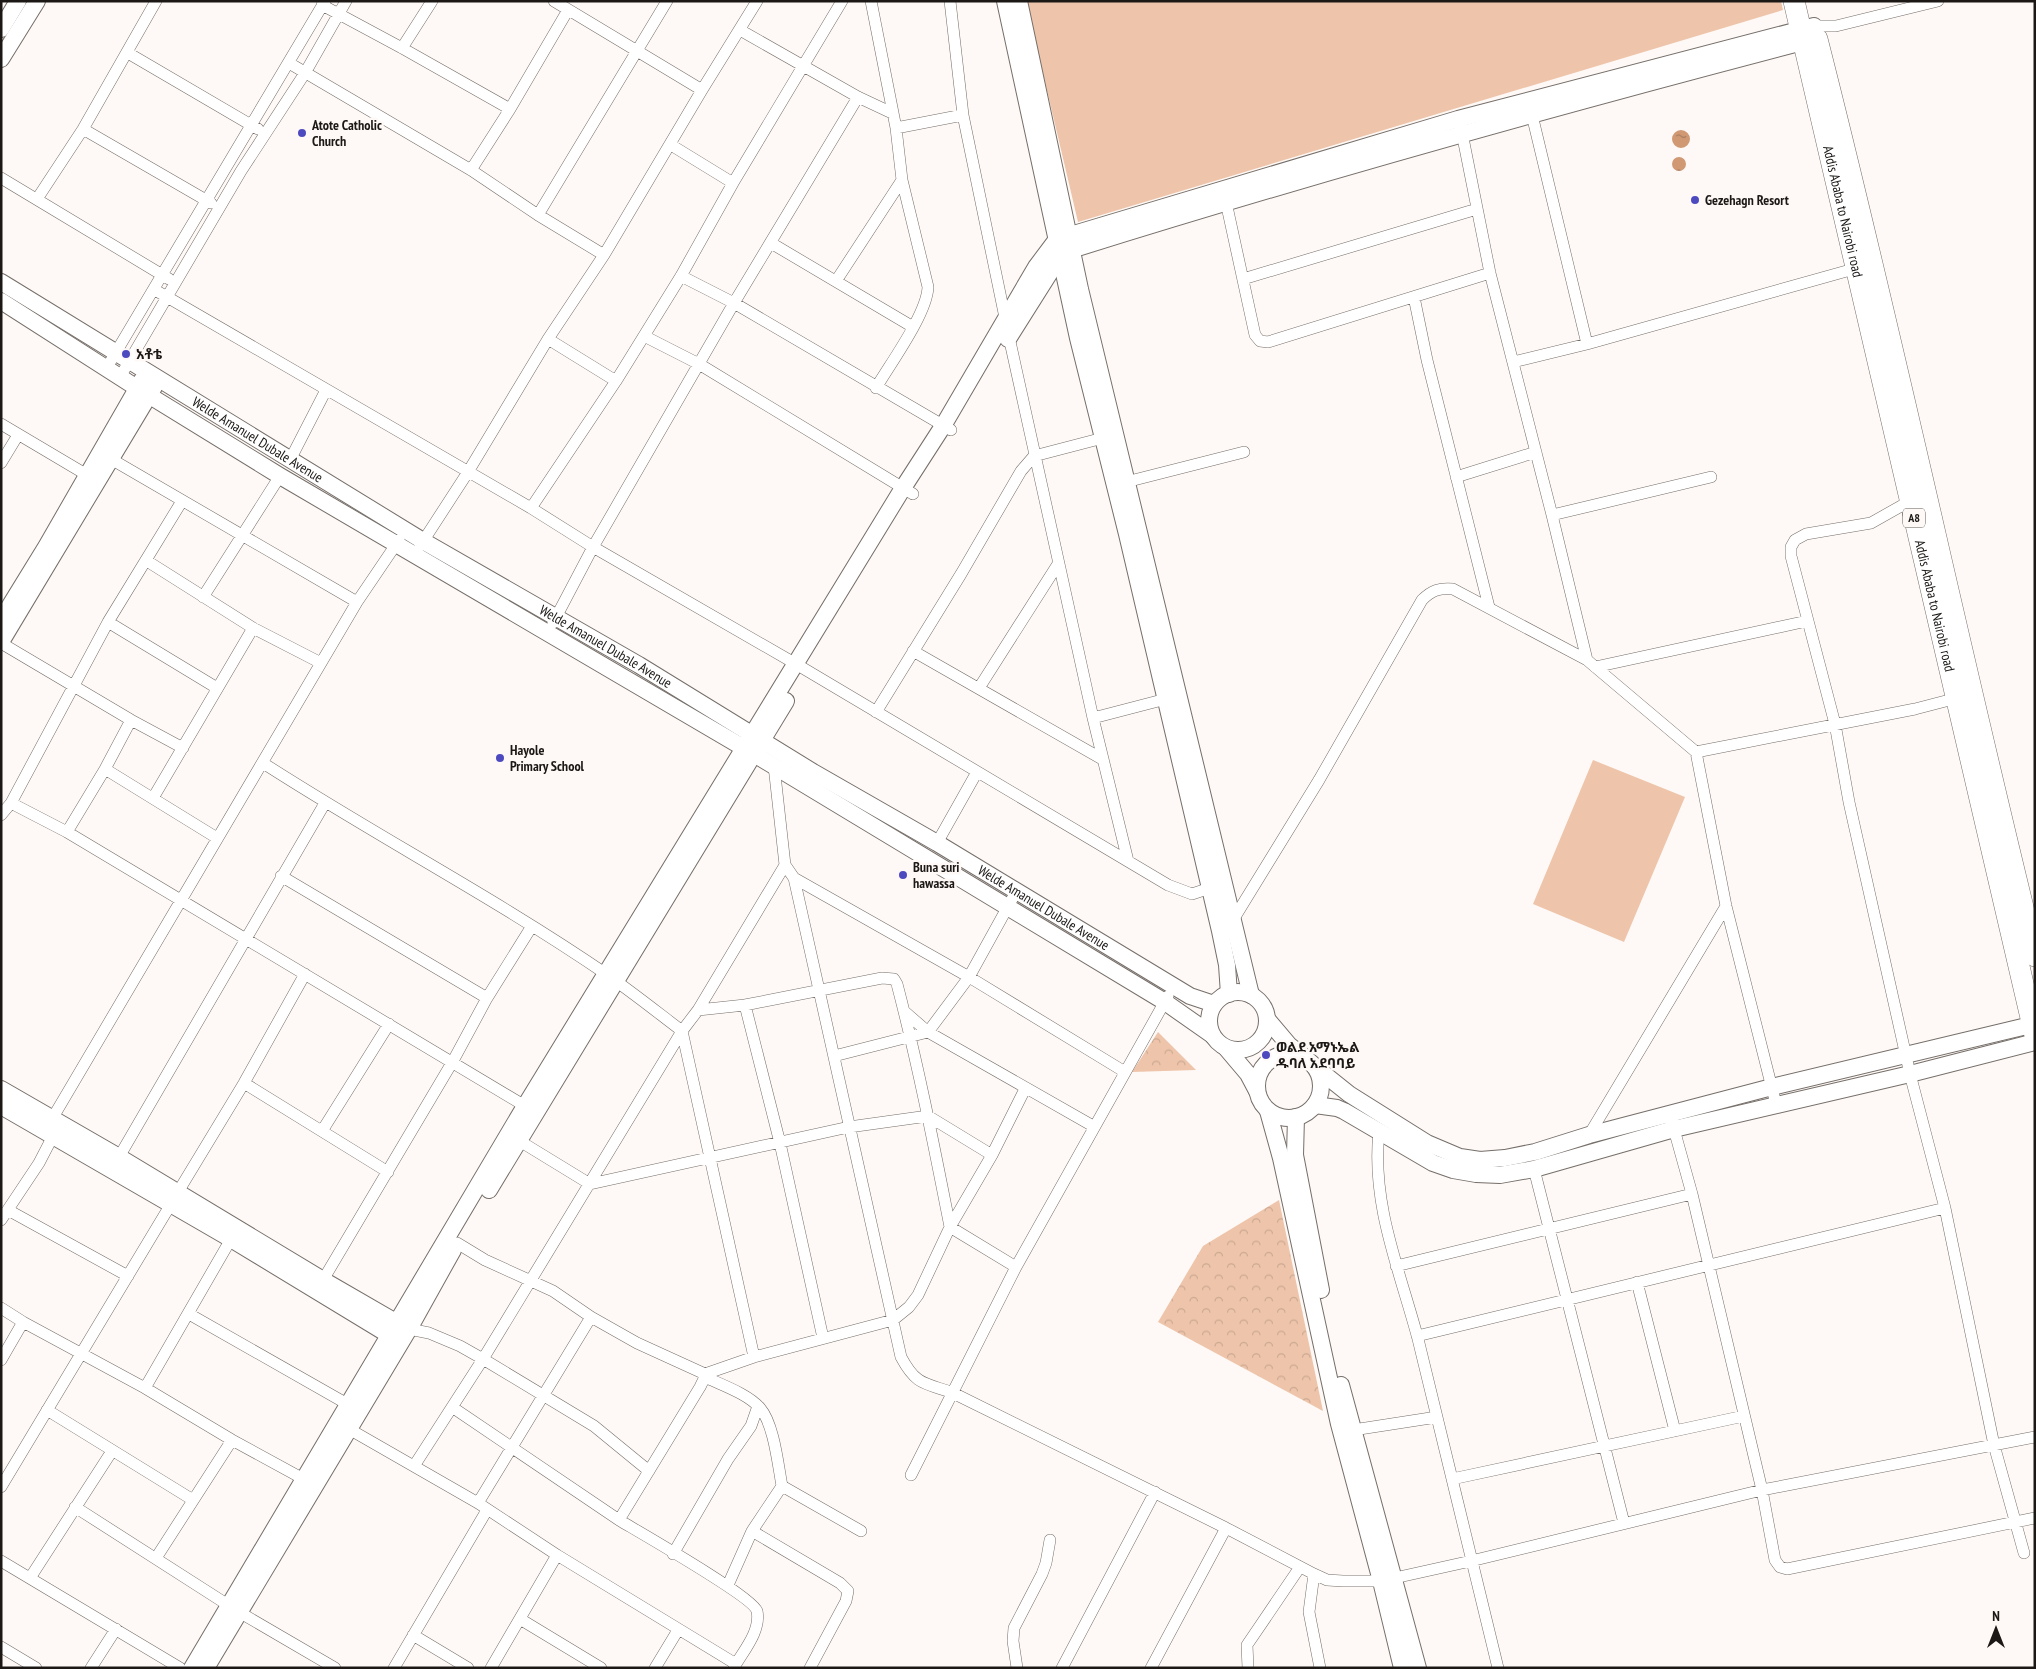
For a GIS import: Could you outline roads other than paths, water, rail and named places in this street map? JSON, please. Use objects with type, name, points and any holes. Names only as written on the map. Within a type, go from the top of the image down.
[{"type":"highway","name":"Addis Ababa to Nairobi road","points":[[1794,1],[1808,34],[1864,266],[1964,696],[2034,1031]]},
{"type":"highway","name":"Addis Ababa to Nairobi road","points":[[1808,1],[1808,34]]},
{"type":"highway","name":"Addis Ababa to Nairobi road","points":[[1864,266],[1910,501],[2002,824],[2035,956]]},
{"type":"main road","points":[[1,28],[18,1]]},
{"type":"main road","points":[[1,59],[37,1]]},
{"type":"main road","points":[[1005,1],[1064,245],[1126,482],[1252,996],[1264,1008],[1267,1019],[1266,1031],[1260,1041],[1250,1048],[1238,1050],[1226,1048]]},
{"type":"main road","points":[[1019,1],[1064,245],[1078,338],[1210,888],[1227,965],[1229,994]]},
{"type":"main road","points":[[1064,245],[1226,202],[1460,127],[1532,115],[1808,34]]},
{"type":"main road","points":[[310,1483],[349,1429],[399,1332],[531,1109],[1007,329],[1036,267],[1064,245],[1460,127],[1808,34]]},
{"type":"main road","name":"Welde Amanuel Dubale Avenue","points":[[1,282],[423,541],[639,665],[753,744],[937,843],[1190,996],[1214,1004]]},
{"type":"main road","points":[[1,301],[143,392],[396,545],[548,634],[753,744],[774,766],[1165,1002],[1212,1035],[1218,1043],[1226,1048],[1248,1074],[1257,1090]]},
{"type":"main road","points":[[3,612],[87,475],[153,376]]},
{"type":"main road","points":[[1,643],[111,459],[143,392]]},
{"type":"main road","points":[[864,821],[873,807]]},
{"type":"main road","points":[[1212,1035],[1209,1024],[1214,1004],[1223,996],[1234,992],[1252,996]]},
{"type":"main road","points":[[1267,1019],[1289,1045],[1349,1094],[1427,1143],[1460,1157],[1524,1165]]},
{"type":"main road","points":[[1315,1105],[1338,1108],[1433,1163],[1454,1170],[1476,1174],[1500,1175],[1524,1165],[1672,1122],[1772,1087],[1907,1056],[2034,1031]]},
{"type":"main road","points":[[1524,1165],[1535,1152],[1589,1135],[1776,1104],[1910,1074],[2034,1031]]},
{"type":"main road","points":[[1292,1054],[1310,1062],[1320,1076],[1321,1087],[1315,1105],[1296,1118],[1278,1116],[1268,1111],[1260,1102],[1257,1090],[1257,1079],[1262,1068],[1270,1060],[1280,1055],[1292,1054]]},
{"type":"main road","points":[[1,1089],[119,1157],[231,1239],[399,1332]]},
{"type":"main road","points":[[1,1106],[53,1136],[174,1198],[323,1280],[399,1332]]},
{"type":"main road","points":[[192,1668],[234,1609],[310,1483],[349,1405],[457,1243],[518,1140],[531,1109]]},
{"type":"main road","points":[[1268,1111],[1346,1427],[1388,1579],[1418,1668]]},
{"type":"main road","points":[[1296,1118],[1295,1155],[1319,1285],[1341,1384],[1346,1427]]},
{"type":"main road","points":[[1388,1579],[1402,1668]]},
{"type":"main road","points":[[206,1668],[234,1609]]},
{"type":"street","points":[[122,357],[167,296],[219,208],[305,73],[346,1]]},
{"type":"street","points":[[402,48],[432,1]]},
{"type":"street","points":[[554,1],[702,90]]},
{"type":"street","points":[[538,215],[666,1]]},
{"type":"street","points":[[415,556],[548,339],[604,255],[757,1]]},
{"type":"street","points":[[531,508],[616,381],[681,276],[733,183],[842,1]]},
{"type":"street","points":[[871,1],[896,128],[902,180],[928,287],[924,304],[876,388]]},
{"type":"street","points":[[950,1],[963,115],[1007,329],[1102,759],[1128,861]]},
{"type":"street","points":[[1808,34],[1938,1]]},
{"type":"street","points":[[37,199],[83,129],[128,53],[155,2]]},
{"type":"street","points":[[113,373],[163,275],[324,3],[339,14],[510,110]]},
{"type":"street","points":[[471,170],[510,110],[568,10]]},
{"type":"street","points":[[740,30],[858,97],[892,113]]},
{"type":"street","points":[[128,53],[266,134]]},
{"type":"street","points":[[289,63],[471,170],[538,215],[604,255]]},
{"type":"street","points":[[548,634],[593,547],[734,303],[858,97]]},
{"type":"street","points":[[896,128],[963,115]]},
{"type":"street","points":[[1532,115],[1587,344]]},
{"type":"street","points":[[1460,127],[1490,273],[1591,664]]},
{"type":"street","points":[[83,129],[219,208]]},
{"type":"street","points":[[671,145],[733,183]]},
{"type":"street","points":[[1,178],[175,282]]},
{"type":"street","points":[[836,281],[902,180]]},
{"type":"street","points":[[1226,202],[1255,334],[1260,341],[1268,342],[1490,273]]},
{"type":"street","points":[[1243,279],[1477,209]]},
{"type":"street","points":[[771,243],[912,327]]},
{"type":"street","points":[[1513,362],[1587,344],[1864,266]]},
{"type":"street","points":[[681,276],[734,303],[947,428]]},
{"type":"street","points":[[155,290],[531,508],[593,547],[801,667],[1168,885],[1192,894],[1210,888]]},
{"type":"street","points":[[1414,297],[1427,360],[1489,607]]},
{"type":"street","points":[[644,336],[699,364],[908,491]]},
{"type":"street","points":[[548,339],[616,381]]},
{"type":"street","points":[[290,460],[326,390]]},
{"type":"street","points":[[1,424],[87,475]]},
{"type":"street","points":[[1,463],[18,435]]},
{"type":"street","points":[[876,712],[961,574],[1012,484],[1034,456],[1103,438]]},
{"type":"street","points":[[1126,482],[1244,452]]},
{"type":"street","points":[[1456,477],[1536,452]]},
{"type":"street","points":[[111,459],[357,602]]},
{"type":"street","points":[[203,597],[243,537],[280,476]]},
{"type":"street","points":[[1552,515],[1711,477]]},
{"type":"street","points":[[1,815],[11,803],[108,622],[147,561],[182,500]]},
{"type":"street","points":[[1910,501],[1871,523],[1806,534],[1795,540],[1791,547],[1791,556],[1835,724],[1849,802],[1910,1074],[1945,1208],[1994,1445],[2024,1553]]},
{"type":"street","points":[[52,1120],[357,602],[406,530]]},
{"type":"street","points":[[147,561],[253,628],[321,663]]},
{"type":"street","points":[[978,688],[1058,564]]},
{"type":"street","points":[[1233,920],[1319,780],[1422,600],[1430,592],[1441,588],[1453,589],[1591,664],[1696,752],[1726,906],[1776,1104]]},
{"type":"street","points":[[1591,664],[1807,621]]},
{"type":"street","points":[[108,622],[217,688]]},
{"type":"street","points":[[153,798],[253,628]]},
{"type":"street","points":[[1,643],[131,720],[183,748]]},
{"type":"street","points":[[914,651],[1102,759]]},
{"type":"street","points":[[1696,752],[1916,709],[1964,696]]},
{"type":"street","points":[[1093,718],[1166,699]]},
{"type":"street","points":[[67,832],[131,720]]},
{"type":"street","points":[[263,763],[324,803],[532,926],[611,978],[682,1031],[754,1357]]},
{"type":"street","points":[[774,766],[784,865],[794,878],[969,977],[1125,1072]]},
{"type":"street","points":[[105,768],[217,838]]},
{"type":"street","points":[[937,843],[977,772]]},
{"type":"street","points":[[11,803],[67,832],[531,1109]]},
{"type":"street","points":[[119,1157],[324,803]]},
{"type":"street","points":[[414,1466],[483,1359],[682,1031],[698,1010],[784,865]]},
{"type":"street","points":[[281,876],[487,998]]},
{"type":"street","points":[[794,878],[901,1357],[908,1370],[916,1380],[951,1392],[1155,1492],[1327,1580],[1388,1579],[1471,1561],[1762,1490],[2035,1437]]},
{"type":"street","points":[[834,1056],[928,1032],[969,977],[1016,892]]},
{"type":"street","points":[[1589,1135],[1726,906]]},
{"type":"street","points":[[323,1280],[388,1172],[487,998],[532,926]]},
{"type":"street","points":[[3,1480],[244,1084],[305,974]]},
{"type":"street","points":[[698,1010],[745,1005],[882,978],[894,979],[911,1037],[950,1227],[1016,1266]]},
{"type":"street","points":[[911,1475],[951,1392],[1016,1266],[1173,986]]},
{"type":"street","points":[[745,1005],[780,1142],[823,1338]]},
{"type":"street","points":[[904,1011],[928,1032],[1025,1089],[1093,1126]]},
{"type":"street","points":[[322,1131],[389,1024]]},
{"type":"street","points":[[244,1084],[388,1172]]},
{"type":"street","points":[[618,1520],[705,1376],[754,1357],[893,1320],[909,1307],[918,1295],[950,1227],[992,1155],[1025,1089]]},
{"type":"street","points":[[518,1140],[590,1184],[849,1127],[928,1116],[992,1155]]},
{"type":"street","points":[[1672,1122],[1709,1264],[1762,1490],[1776,1560],[1780,1567],[1787,1568],[2035,1518]]},
{"type":"street","points":[[1379,1132],[1377,1154],[1378,1185],[1396,1266],[1417,1336],[1498,1668]]},
{"type":"street","points":[[1,1220],[39,1163],[53,1136]]},
{"type":"street","points":[[1524,1165],[1548,1228],[1568,1298],[1624,1523]]},
{"type":"street","points":[[1396,1266],[1692,1194]]},
{"type":"street","points":[[1417,1336],[1945,1208]]},
{"type":"street","points":[[8,1210],[128,1276]]},
{"type":"street","points":[[145,1388],[231,1239]]},
{"type":"street","points":[[457,1243],[485,1260],[530,1279],[591,1317],[638,1343],[738,1392],[758,1406],[772,1431],[782,1486],[752,1531],[728,1585]]},
{"type":"street","points":[[1637,1282],[1674,1431]]},
{"type":"street","points":[[1,1308],[310,1483]]},
{"type":"street","points":[[189,1314],[349,1405]]},
{"type":"street","points":[[394,1668],[482,1507],[511,1448],[591,1317]]},
{"type":"street","points":[[1,1360],[23,1322]]},
{"type":"street","points":[[399,1332],[429,1333],[460,1346],[594,1426],[649,1471]]},
{"type":"street","points":[[673,1554],[728,1459],[751,1426],[758,1406]]},
{"type":"street","points":[[349,1429],[482,1507],[735,1666],[753,1637],[756,1626],[757,1611],[752,1603],[728,1585],[618,1520],[452,1407]]},
{"type":"street","points":[[47,1410],[193,1500]]},
{"type":"street","points":[[1452,1479],[1604,1448],[1744,1416]]},
{"type":"street","points":[[1346,1427],[1437,1417]]},
{"type":"street","points":[[156,1558],[232,1440]]},
{"type":"street","points":[[30,1578],[112,1451]]},
{"type":"street","points":[[782,1486],[861,1531]]},
{"type":"street","points":[[1062,1668],[1155,1492]]},
{"type":"street","points":[[75,1507],[234,1609],[335,1668]]},
{"type":"street","points":[[1156,1666],[1226,1528]]},
{"type":"street","points":[[752,1531],[840,1583],[848,1591],[846,1601],[810,1668]]},
{"type":"street","points":[[1017,1668],[1013,1641],[1014,1628],[1046,1563],[1050,1540]]},
{"type":"street","points":[[491,1668],[558,1555]]},
{"type":"street","points":[[1,1561],[180,1668]]},
{"type":"street","points":[[1248,1668],[1247,1645],[1300,1567]]},
{"type":"street","points":[[1314,1574],[1309,1612],[1320,1668]]},
{"type":"street","points":[[520,1619],[602,1668]]},
{"type":"street","points":[[91,1668],[116,1628]]},
{"type":"street","points":[[655,1668],[678,1630]]},
{"type":"street","points":[[413,1635],[468,1668]]},
{"type":"street","points":[[1,1647],[36,1668]]},
{"type":"water","points":[[1681,130],[1688,132],[1690,139],[1688,146],[1681,148],[1674,146],[1672,139],[1674,132]]},
{"type":"water","points":[[1679,157],[1684,159],[1686,164],[1684,169],[1679,171],[1674,169],[1672,164],[1674,159]]},
{"type":"place","name":"Atote Catholic Church","points":[[302,133]]},
{"type":"place","name":"Gezehagn Resort","points":[[1695,200]]},
{"type":"place","name":"አቶቴ","points":[[126,354]]},
{"type":"place","name":"Hayole Primary School","points":[[500,758]]},
{"type":"place","name":"Buna suri hawassa","points":[[903,875]]},
{"type":"place","name":"ወልደ አማኑኤል ዱባለ አደባባይ","points":[[1266,1055]]}]
